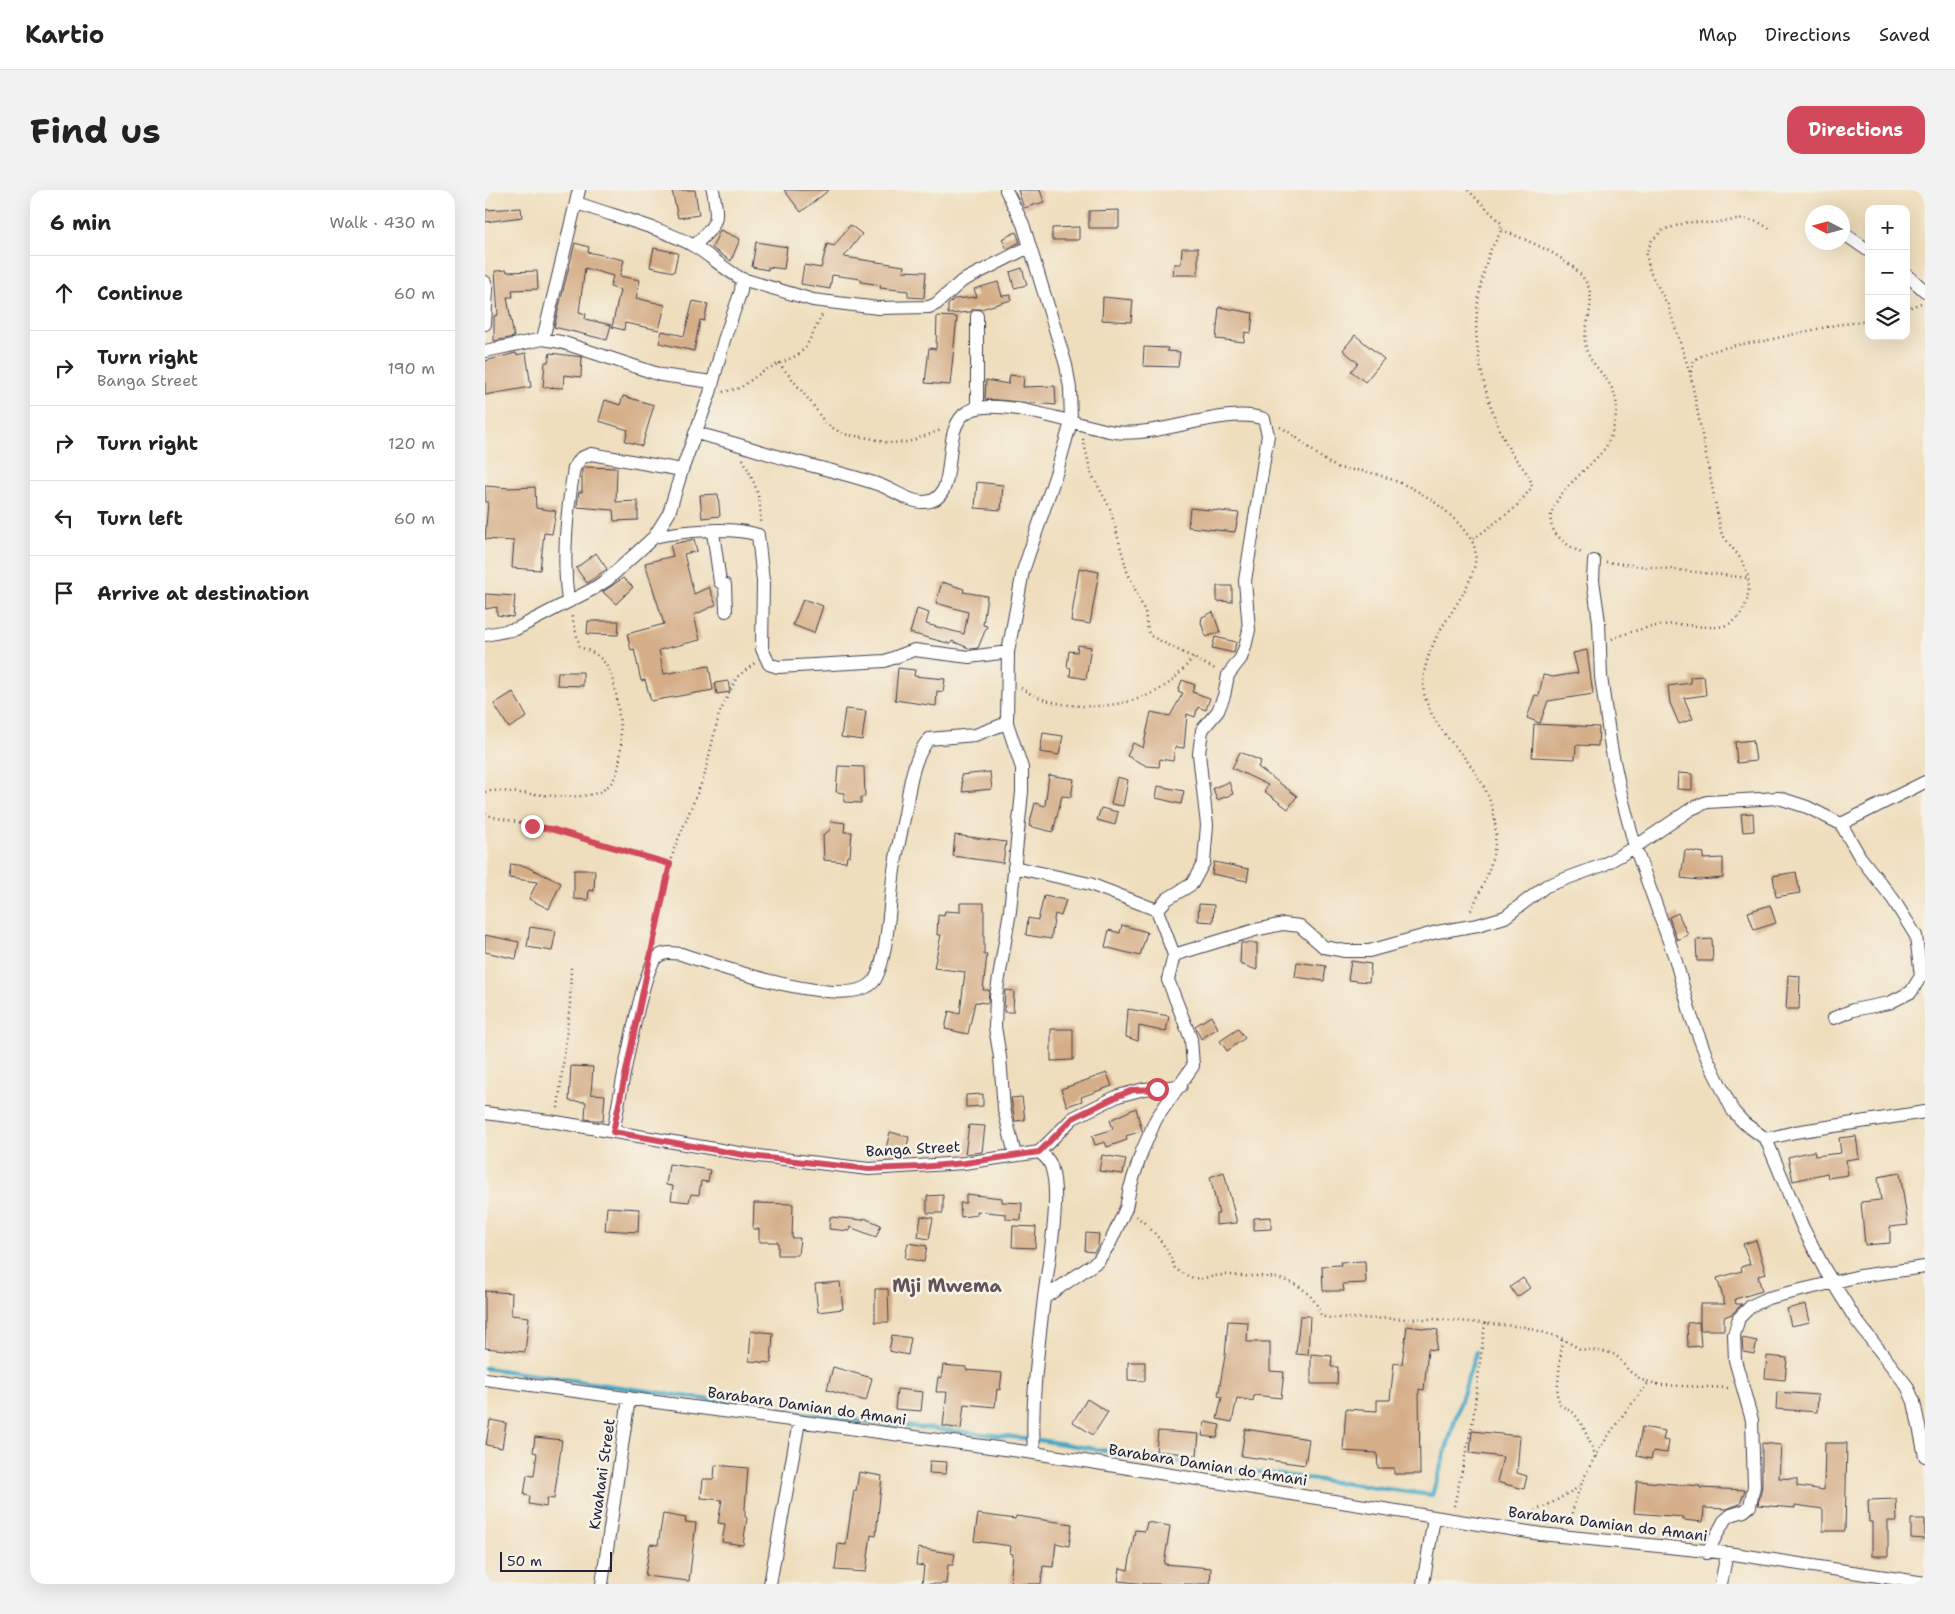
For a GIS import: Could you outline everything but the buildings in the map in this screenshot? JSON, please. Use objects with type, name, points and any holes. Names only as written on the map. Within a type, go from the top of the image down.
[{"type":"street","points":[[543,339],[579,190]]},
{"type":"street","points":[[694,246],[716,223],[718,212],[713,190]]},
{"type":"street","points":[[1006,190],[1023,224],[1066,365],[1070,388],[1070,424],[1057,472],[1023,571],[1008,652],[1007,723],[1022,768],[1022,792],[1010,911],[996,996],[995,1027],[1000,1057],[1004,1110],[1015,1155]]},
{"type":"street","points":[[577,203],[694,246],[726,270],[742,279],[813,300],[878,308],[929,308],[936,304],[961,280],[1029,247]]},
{"type":"street","points":[[1850,238],[1866,250]]},
{"type":"street","points":[[1910,278],[1925,291]]},
{"type":"street","points":[[485,635],[516,629],[607,580],[654,537],[669,513],[736,308],[742,279]]},
{"type":"street","points":[[485,282],[487,288],[485,324]]},
{"type":"street","points":[[977,316],[977,408]]},
{"type":"street","points":[[485,350],[543,339],[561,342],[661,375],[711,387]]},
{"type":"street","points":[[695,433],[735,442],[768,454],[878,484],[922,502],[935,499],[944,491],[949,473],[950,446],[955,425],[965,413],[977,408],[1048,414],[1070,424],[1115,432],[1133,432],[1232,416],[1253,415],[1264,419],[1268,435],[1245,581],[1249,630],[1241,658],[1228,675],[1224,696],[1218,711],[1202,730],[1199,754],[1207,826],[1204,862],[1192,884],[1167,900],[1157,910]]},
{"type":"street","points":[[567,601],[564,573],[565,541],[575,468],[581,458],[591,454],[682,470]]},
{"type":"street","points":[[654,537],[674,532],[741,530],[758,535],[763,581],[762,649],[769,664],[778,667],[885,660],[914,650],[969,657],[1008,652]]},
{"type":"street","points":[[713,532],[719,582],[725,584],[726,611]]},
{"type":"street","points":[[1593,561],[1599,644],[1611,747],[1635,847],[1675,958],[1691,1016],[1707,1058],[1733,1111],[1744,1123],[1767,1139],[1803,1228],[1834,1284],[1856,1320],[1907,1386],[1914,1402],[1925,1456]]},
{"type":"street","points":[[613,1132],[650,967],[657,957],[667,952],[681,954],[785,984],[815,990],[860,990],[873,981],[881,962],[894,868],[911,780],[924,744],[929,739],[975,735],[1007,723]]},
{"type":"street","points":[[1841,824],[1922,788]]},
{"type":"street","points":[[1174,955],[1255,930],[1283,924],[1300,926],[1324,947],[1345,951],[1369,950],[1437,932],[1461,929],[1505,917],[1546,886],[1603,865],[1635,847],[1691,809],[1707,802],[1779,798],[1807,807],[1841,824],[1860,857],[1893,899],[1916,936],[1921,976],[1911,992],[1896,999],[1834,1018]]},
{"type":"street","points":[[1014,867],[1090,884],[1157,910],[1174,955],[1168,980],[1186,1024],[1193,1054],[1193,1066],[1181,1086],[1156,1118],[1142,1151],[1130,1188],[1126,1208],[1110,1243],[1099,1261],[1044,1298]]},
{"type":"street","points":[[1034,1453],[1036,1387],[1044,1298],[1053,1231],[1054,1182],[1051,1166],[1046,1157],[1039,1152],[1073,1118],[1118,1096],[1144,1089],[1181,1086]]},
{"type":"street","points":[[1767,1139],[1795,1132],[1925,1112]]},
{"type":"street","name":"Banga Street","points":[[485,1113],[556,1122],[750,1156],[869,1169],[965,1163],[1039,1152]]},
{"type":"street","points":[[1707,1553],[1724,1521],[1731,1515],[1744,1511],[1750,1506],[1755,1486],[1752,1420],[1735,1360],[1734,1335],[1739,1318],[1751,1306],[1768,1298],[1834,1284],[1860,1276],[1925,1267]]},
{"type":"street","name":"Barabara Damian do Amani","points":[[485,1379],[1034,1453],[1434,1518],[1568,1537],[1707,1553],[1727,1553],[1925,1583]]},
{"type":"street","name":"Kwahani Street","points":[[602,1584],[629,1398]]},
{"type":"street","points":[[769,1584],[799,1422]]},
{"type":"street","points":[[1423,1584],[1434,1518]]},
{"type":"street","points":[[1721,1584],[1727,1553]]},
{"type":"path","points":[[1468,190],[1501,223],[1502,230],[1492,244],[1487,259],[1476,324],[1477,344],[1496,418],[1511,453],[1531,480],[1532,488],[1516,507],[1472,540]]},
{"type":"path","points":[[1599,644],[1628,632],[1666,624],[1710,628],[1724,626],[1739,617],[1743,611],[1749,592],[1749,578],[1743,562],[1721,532],[1690,373],[1667,305],[1651,272],[1646,254],[1652,240],[1663,230],[1688,222],[1709,223],[1745,220],[1758,222],[1772,230]]},
{"type":"path","points":[[1502,230],[1544,247],[1579,272],[1590,291],[1585,342],[1591,359],[1607,378],[1616,395],[1616,415],[1607,444],[1554,503],[1551,523],[1561,540],[1593,561],[1749,578]]},
{"type":"path","points":[[1910,308],[1925,302]]},
{"type":"path","points":[[711,387],[726,392],[740,388],[765,370],[799,355],[806,347],[829,303]]},
{"type":"path","points":[[1690,373],[1694,360],[1709,352],[1777,339],[1803,331],[1865,323]]},
{"type":"path","points":[[779,364],[813,405],[825,423],[843,434],[869,438],[888,444],[908,442],[955,425]]},
{"type":"path","points":[[1264,419],[1291,432],[1336,467],[1364,470],[1395,479],[1438,503],[1472,540],[1475,553],[1472,571],[1463,596],[1437,636],[1429,654],[1423,683],[1426,703],[1440,728],[1478,776],[1495,814],[1495,840],[1485,883],[1461,929]]},
{"type":"path","points":[[1070,424],[1082,438],[1091,473],[1110,508],[1127,571],[1145,612],[1148,631],[1151,636],[1228,675]]},
{"type":"path","points":[[735,442],[752,478],[761,507],[758,535]]},
{"type":"path","points":[[485,792],[580,797],[603,792],[615,779],[622,742],[618,704],[611,678],[600,658],[580,646],[567,601]]},
{"type":"path","points":[[1007,678],[1028,693],[1044,699],[1094,707],[1134,699],[1154,692],[1177,676],[1193,658]]},
{"type":"path","points":[[650,967],[670,864],[677,840],[703,777],[719,714],[737,677],[755,663],[769,664]]},
{"type":"path","points":[[485,814],[551,829],[670,864]]},
{"type":"path","points":[[556,1122],[570,1004],[571,965]]},
{"type":"path","points":[[1126,1208],[1153,1230],[1171,1256],[1175,1270],[1192,1279],[1201,1280],[1224,1275],[1285,1279],[1301,1288],[1316,1303],[1322,1316],[1327,1318],[1437,1319],[1525,1327],[1562,1340],[1580,1349],[1616,1355],[1629,1371],[1642,1380],[1649,1382],[1669,1385],[1743,1389]]},
{"type":"path","points":[[1451,1520],[1473,1420],[1485,1323]]},
{"type":"path","points":[[1562,1340],[1557,1394],[1560,1405],[1574,1413],[1583,1426],[1596,1457]]},
{"type":"path","points":[[1568,1537],[1579,1487],[1623,1413],[1649,1382]]},
{"type":"path","points":[[1498,1527],[1551,1504],[1579,1487]]},
{"type":"waterway","points":[[485,1368],[866,1422],[1033,1439],[1144,1457],[1432,1495],[1476,1352]]},
{"type":"district","name":"Mji Mwema","points":[[947,1286]]},
{"type":"route","points":[[532,826],[551,829],[670,864],[650,967],[630,1047],[613,1132],[750,1156],[869,1169],[921,1167],[965,1163],[1039,1152],[1073,1118],[1133,1090],[1157,1089]]}]
